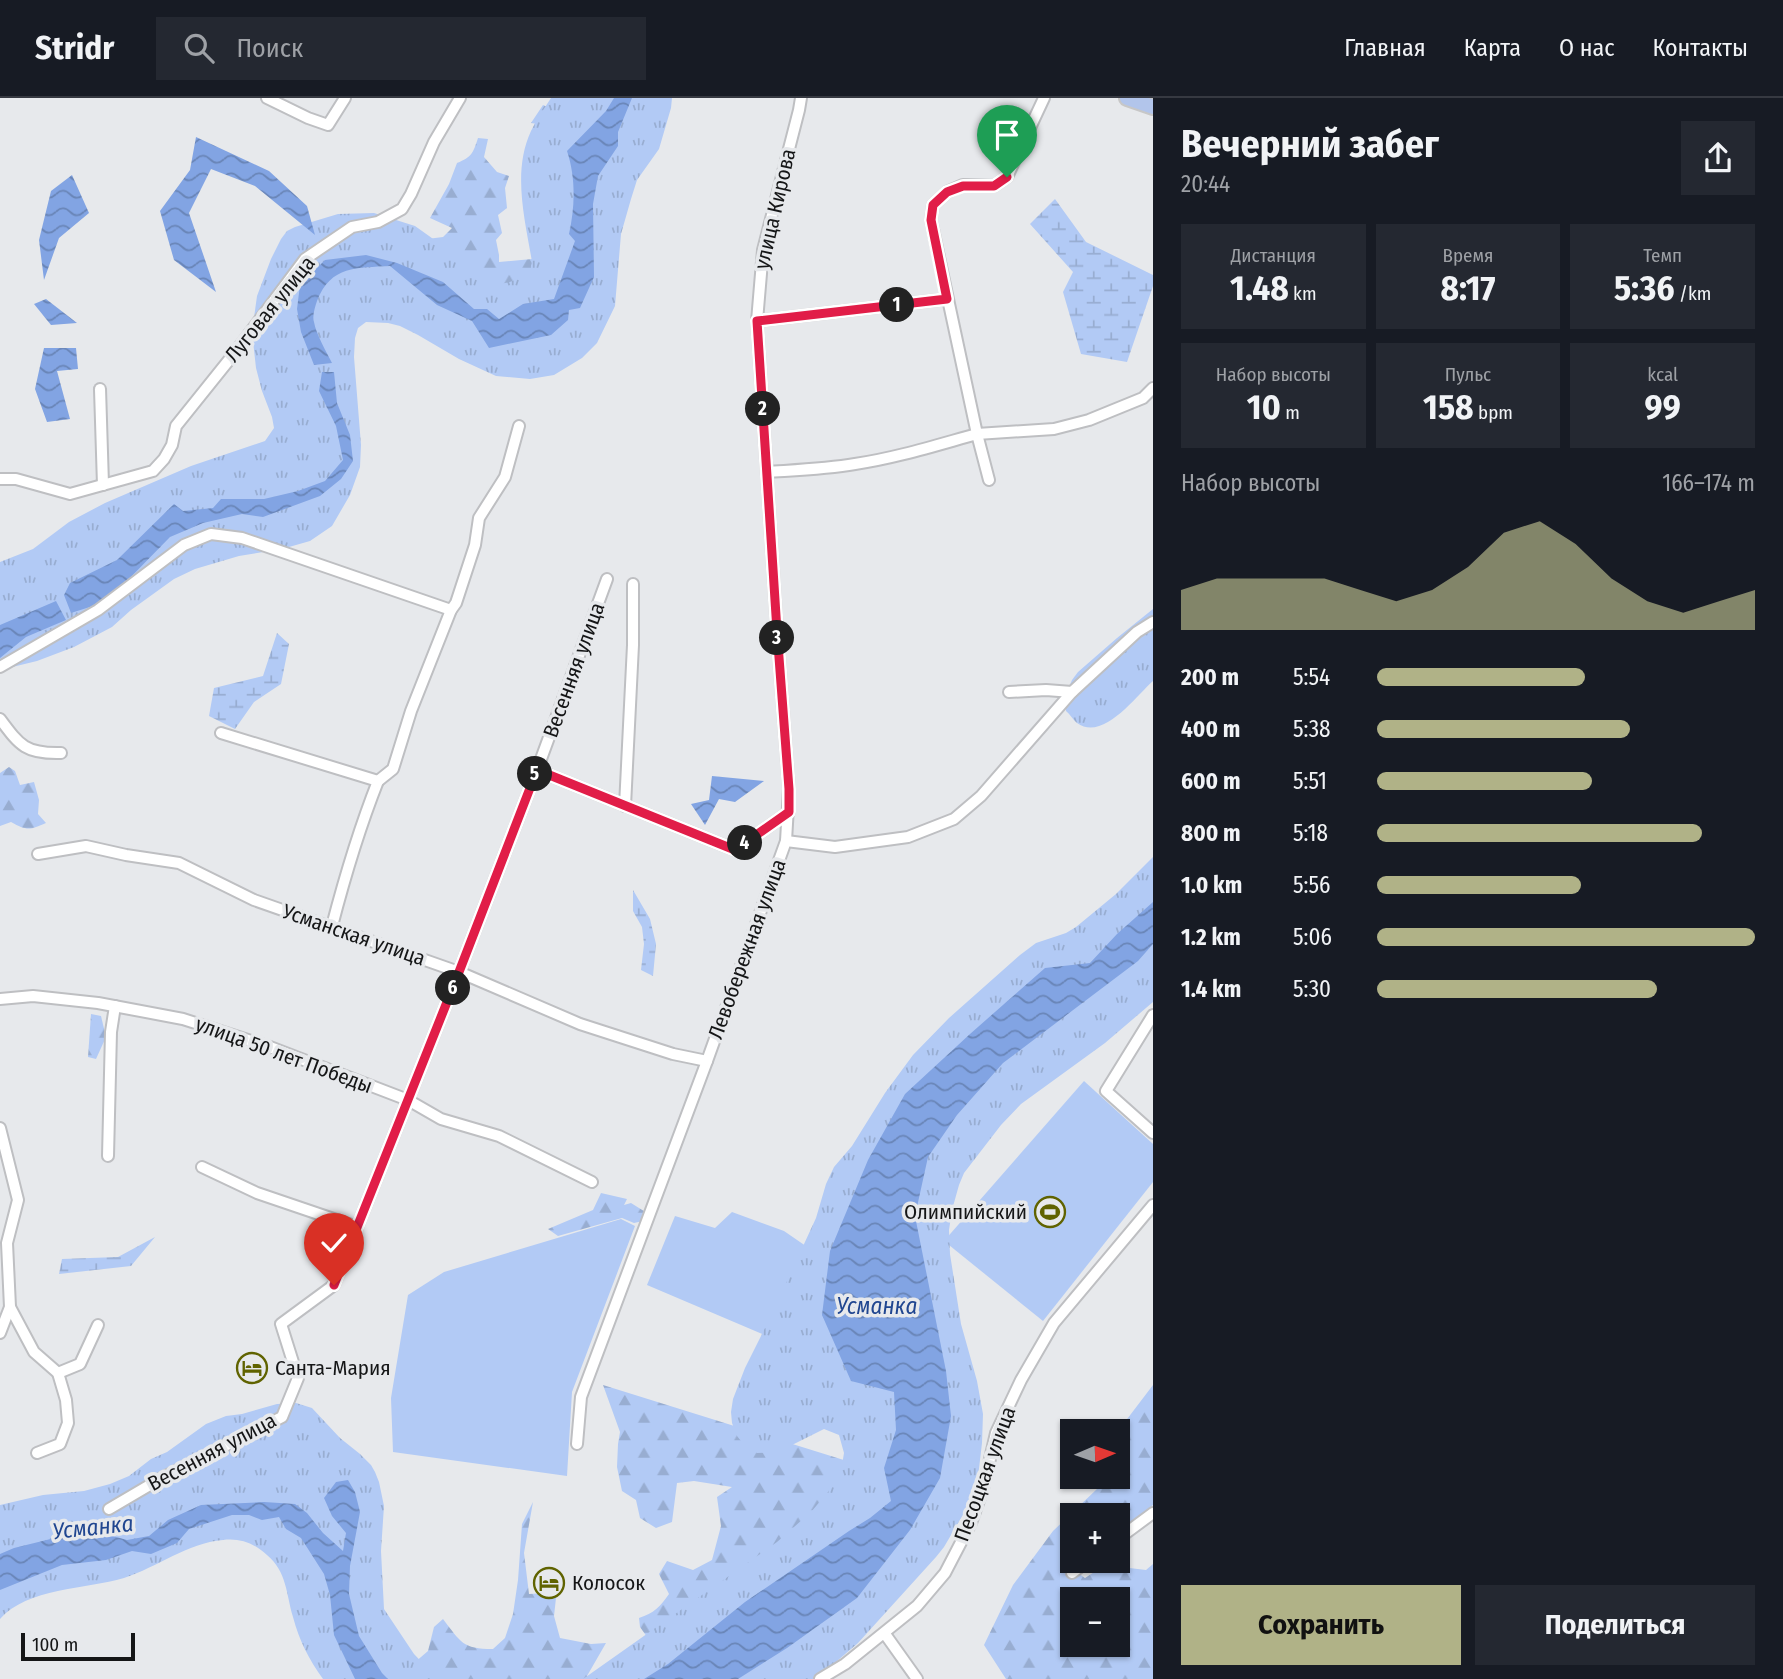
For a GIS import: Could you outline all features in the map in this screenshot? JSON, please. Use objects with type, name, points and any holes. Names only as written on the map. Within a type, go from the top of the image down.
[{"type":"main road","points":[[1127,98],[1153,107]]},
{"type":"street","points":[[267,98],[328,125],[345,98]]},
{"type":"street","name":"Луговая улица","points":[[0,479],[16,479],[69,494],[153,471],[172,445],[176,426],[305,259],[352,227],[378,222],[402,209],[434,142],[460,98]]},
{"type":"street","name":"улица Кирова","points":[[786,841],[789,789],[757,321],[762,250],[801,98]]},
{"type":"street","points":[[989,480],[947,299],[931,220],[933,205],[947,192],[963,186],[994,186],[1007,177],[1044,98]]},
{"type":"street","points":[[757,321],[947,299]]},
{"type":"street","points":[[767,472],[858,464],[978,433],[1054,429],[1089,420],[1143,398],[1153,388]]},
{"type":"street","points":[[100,389],[103,485]]},
{"type":"street","points":[[332,926],[361,824],[378,781],[393,769],[411,711],[456,603],[475,545],[479,518],[505,477],[519,426]]},
{"type":"street","points":[[0,667],[98,610],[184,545],[211,534],[242,538],[451,610]]},
{"type":"street","name":"Весенняя улица","points":[[110,1509],[160,1479],[282,1417],[298,1378],[281,1324],[334,1285],[459,972],[607,579]]},
{"type":"street","points":[[625,806],[633,645],[633,584]]},
{"type":"street","name":"Левобережная улица","points":[[578,1444],[581,1397],[786,841],[835,846],[908,837],[954,819],[981,796],[1072,692],[1137,632],[1153,622]]},
{"type":"street","points":[[1009,692],[1072,692]]},
{"type":"street","points":[[0,719],[26,748],[44,754],[61,753]]},
{"type":"street","points":[[221,733],[378,781]]},
{"type":"street","points":[[537,770],[735,850],[789,812]]},
{"type":"street","name":"Усманская улица","points":[[38,853],[86,846],[178,863],[254,900],[459,972],[580,1024],[673,1054],[707,1061]]},
{"type":"street","name":"улица 50 лет Победы","points":[[0,999],[33,996],[115,1006],[183,1019],[270,1047],[408,1100],[441,1119],[499,1136],[592,1182]]},
{"type":"street","points":[[108,1156],[111,1032],[115,1006]]},
{"type":"street","points":[[1153,1016],[1106,1091],[1153,1133]]},
{"type":"street","points":[[0,1128],[18,1200],[8,1243],[10,1307],[0,1333]]},
{"type":"street","points":[[202,1167],[257,1193],[357,1227]]},
{"type":"street","name":"Песоцкая улица","points":[[820,1679],[885,1634],[917,1606],[945,1573],[971,1523],[983,1489],[996,1433],[1020,1380],[1054,1323],[1151,1211]]},
{"type":"street","points":[[10,1307],[34,1352],[58,1373],[66,1400],[68,1423],[60,1444],[37,1453]]},
{"type":"street","points":[[58,1373],[80,1364],[98,1325]]},
{"type":"street","points":[[1130,1530],[1153,1513]]},
{"type":"street","points":[[885,1634],[917,1679]]},
{"type":"green space","points":[[551,98],[672,98],[659,149],[637,180],[631,199],[621,234],[615,306],[597,343],[582,358],[554,375],[530,379],[496,376],[400,326],[366,322],[358,328],[354,357],[361,445],[360,467],[350,495],[332,526],[310,541],[239,556],[195,569],[174,579],[112,627],[74,647],[37,661],[0,670],[0,562],[33,549],[69,522],[105,503],[191,466],[265,441],[274,428],[256,368],[252,332],[257,296],[271,259],[287,231],[338,214],[374,213],[415,226],[495,283],[509,282],[529,273],[532,262],[522,196],[522,163],[531,131]]},
{"type":"green space","points":[[543,105],[558,112],[567,110],[523,304],[419,240],[443,237],[452,228],[430,218],[457,163],[471,154],[478,138],[488,139],[484,157],[497,172],[509,176],[505,188],[507,208],[498,215],[502,233],[496,240],[499,262],[532,259],[544,125],[531,123]]},
{"type":"green space","points":[[1055,199],[1086,242],[1153,275],[1153,286],[1127,362],[1081,354],[1063,292],[1073,272],[1030,224]]},
{"type":"green space","points":[[1153,609],[1153,681],[1108,722],[1097,727],[1077,723],[1066,711],[1066,694],[1072,680]]},
{"type":"green space","points":[[277,633],[289,644],[281,684],[254,702],[235,729],[209,716],[214,688],[263,676]]},
{"type":"green space","points":[[9,767],[15,771],[20,785],[34,782],[39,800],[38,814],[46,823],[28,828],[11,822],[0,826],[0,773]]},
{"type":"green space","points":[[1153,857],[1153,1002],[1105,1043],[1021,1104],[964,1173],[959,1185],[949,1230],[950,1254],[961,1324],[983,1414],[982,1443],[978,1477],[964,1513],[944,1547],[858,1643],[816,1679],[583,1679],[777,1542],[811,1512],[828,1492],[841,1471],[844,1453],[839,1435],[824,1429],[778,1452],[757,1453],[745,1446],[737,1436],[731,1412],[745,1368],[816,1218],[834,1167],[852,1146],[913,1055],[949,1018],[1036,943],[1076,927],[1116,894]]},
{"type":"green space","points":[[633,890],[650,919],[656,944],[653,976],[641,970],[644,944],[642,927],[633,911]]},
{"type":"green space","points":[[91,1014],[101,1016],[106,1037],[96,1059],[88,1057]]},
{"type":"green space","name":"Олимпийский","points":[[1084,1081],[1153,1144],[1153,1182],[1043,1321],[944,1241]]},
{"type":"green space","points":[[601,1193],[627,1199],[624,1205],[631,1203],[647,1213],[643,1221],[634,1223],[622,1218],[558,1236],[548,1229],[593,1210]]},
{"type":"green space","points":[[732,1212],[784,1231],[816,1253],[767,1336],[647,1285],[675,1216],[715,1228]]},
{"type":"green space","points":[[621,1219],[635,1226],[572,1392],[567,1476],[393,1452],[391,1398],[408,1295],[444,1272]]},
{"type":"green space","points":[[155,1237],[131,1266],[59,1274],[62,1259],[118,1257]]},
{"type":"green space","points":[[603,1385],[879,1471],[652,1644],[640,1627],[639,1618],[656,1609],[669,1594],[659,1574],[667,1561],[693,1570],[712,1560],[721,1526],[717,1497],[732,1487],[694,1481],[677,1483],[672,1522],[656,1528],[640,1518],[636,1500],[622,1491],[617,1467],[620,1432]]},
{"type":"green space","points":[[1153,1385],[1153,1505],[1130,1523],[1130,1503],[1082,1503],[1097,1489],[1130,1489],[1130,1419],[1127,1419]]},
{"type":"green space","points":[[296,1403],[312,1408],[375,1472],[384,1506],[381,1551],[384,1609],[414,1654],[438,1679],[323,1679],[301,1642],[279,1568],[257,1547],[235,1540],[210,1542],[185,1550],[124,1578],[41,1595],[25,1601],[0,1619],[0,1505],[110,1484],[129,1476],[206,1424],[226,1416],[277,1404]]},
{"type":"green space","points":[[533,1502],[524,1553],[529,1594],[547,1593],[556,1598],[554,1616],[560,1638],[591,1644],[606,1643],[587,1679],[391,1679],[366,1607],[414,1663],[428,1651],[434,1627],[443,1619],[468,1646],[493,1649],[505,1638],[513,1614],[522,1524]]},
{"type":"green space","points":[[1060,1524],[1060,1573],[1078,1573],[1085,1578],[1093,1573],[1130,1573],[1130,1568],[1146,1570],[1153,1564],[1153,1679],[1006,1679],[984,1645],[1013,1585]]},
{"type":"water","points":[[614,98],[632,98],[618,132],[618,146],[598,176],[593,204],[594,277],[580,308],[569,310],[568,320],[551,335],[489,348],[472,321],[437,305],[390,266],[356,268],[330,281],[317,301],[313,320],[332,363],[314,365],[301,332],[297,309],[300,285],[325,260],[366,255],[397,263],[443,282],[474,309],[487,309],[499,319],[523,304],[554,299],[575,241],[569,234],[574,192],[567,151],[606,111]]},
{"type":"water","points":[[196,137],[269,171],[307,206],[315,235],[255,186],[211,169],[189,213],[216,292],[174,260],[160,211],[190,170]]},
{"type":"water","points":[[72,175],[89,213],[59,238],[44,280],[39,240],[51,191]]},
{"type":"water","points":[[46,299],[77,323],[51,325],[34,304]]},
{"type":"water","points":[[44,348],[76,348],[78,369],[57,371],[70,419],[47,422],[35,389]]},
{"type":"water","points":[[322,372],[334,372],[337,403],[350,435],[353,461],[341,479],[320,496],[263,517],[242,514],[203,523],[170,537],[123,585],[96,605],[71,613],[64,595],[70,583],[117,560],[174,504],[183,511],[213,508],[221,499],[264,499],[325,481],[343,460],[336,426],[319,391]]},
{"type":"water","points":[[56,601],[66,620],[26,637],[0,658],[0,625]]},
{"type":"water","points":[[712,776],[764,781],[735,802],[719,799],[705,825],[691,804],[709,800]]},
{"type":"water","name":"Усманка","points":[[1153,902],[1153,944],[1138,961],[1003,1063],[957,1115],[928,1157],[915,1216],[946,1371],[951,1416],[940,1478],[910,1530],[857,1598],[738,1679],[644,1679],[668,1664],[745,1602],[891,1501],[884,1468],[896,1430],[894,1392],[851,1381],[822,1315],[830,1251],[868,1160],[905,1094],[970,1034],[1045,968],[1090,963]]},
{"type":"water","name":"Усманка","points":[[348,1480],[355,1492],[360,1512],[350,1566],[349,1594],[359,1636],[388,1679],[355,1679],[334,1635],[330,1595],[324,1574],[301,1538],[286,1529],[279,1517],[262,1520],[249,1515],[232,1515],[189,1529],[177,1543],[151,1554],[132,1551],[106,1560],[62,1565],[0,1590],[0,1554],[14,1548],[79,1532],[127,1540],[149,1536],[168,1520],[201,1505],[264,1502],[295,1504],[343,1551],[346,1533],[332,1516],[324,1498],[336,1482]]},
{"type":"place","name":"Олимпийский","points":[[1050,1212]]},
{"type":"place","name":"Санта-Мария","points":[[252,1368]]},
{"type":"place","name":"Колосок","points":[[549,1583]]},
{"type":"route","points":[[334,1285],[537,770],[735,850],[789,812],[757,321],[947,299],[931,220],[933,205],[947,192],[963,186],[994,186],[1007,177]]}]
